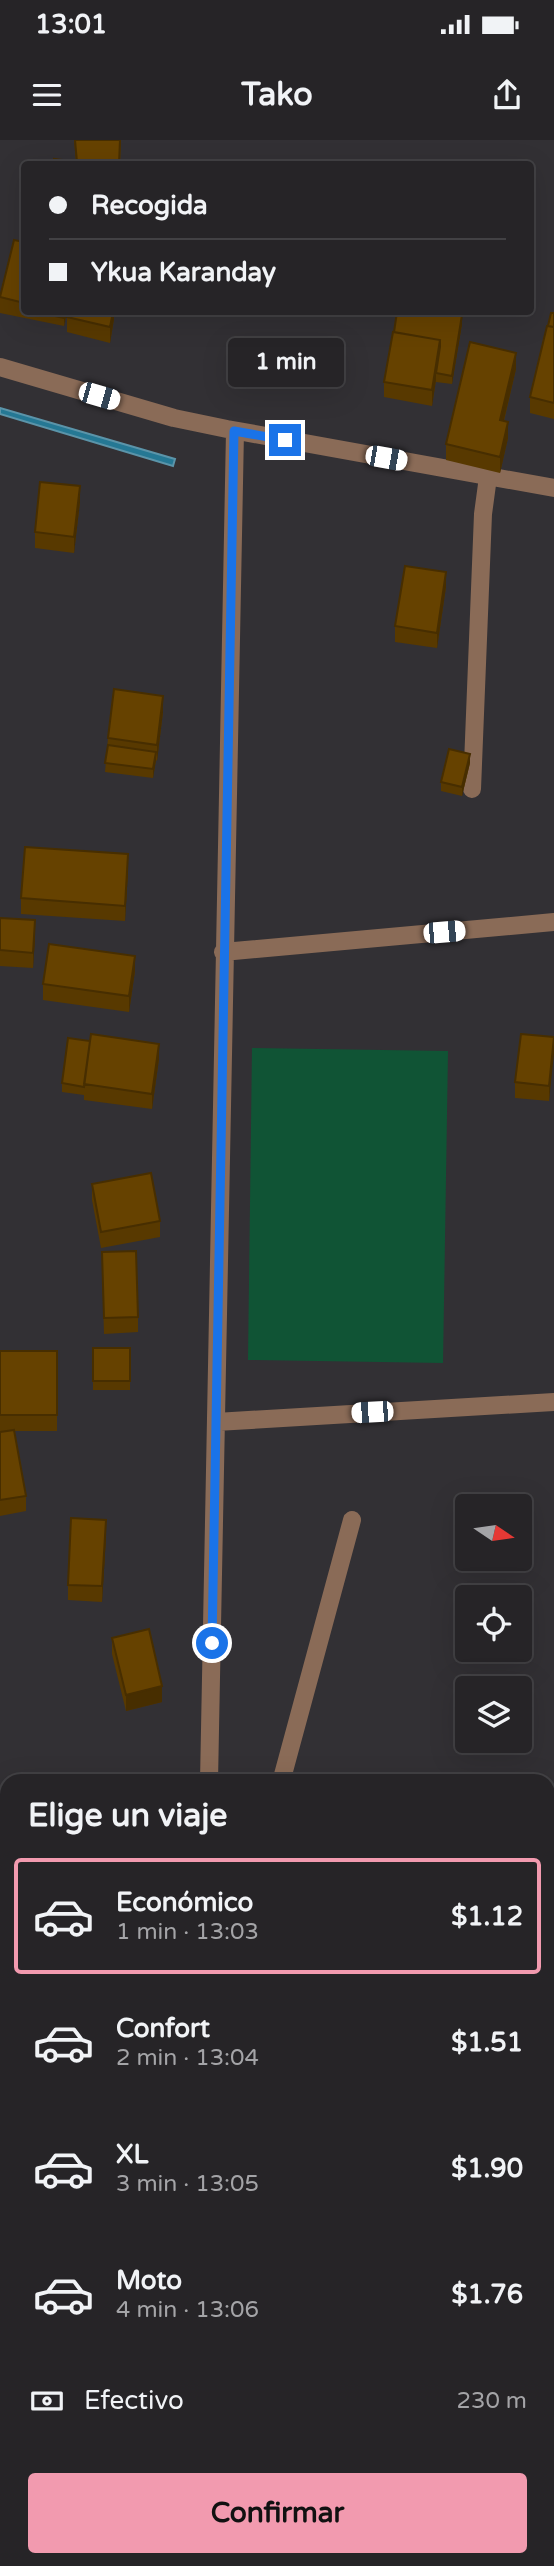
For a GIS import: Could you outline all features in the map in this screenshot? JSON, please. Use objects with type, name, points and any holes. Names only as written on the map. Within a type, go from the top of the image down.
[{"type":"street","points":[[0,367],[174,418],[554,488]]},
{"type":"street","points":[[209,1774],[234,431]]},
{"type":"street","points":[[472,789],[483,514],[488,477]]},
{"type":"street","points":[[223,951],[554,922]]},
{"type":"street","points":[[216,1422],[554,1402]]},
{"type":"street","points":[[283,1774],[352,1520]]},
{"type":"green space","points":[[252,1048],[448,1051],[443,1363],[248,1360]]},
{"type":"water","points":[[0,408],[175,459],[173,466],[0,414]]},
{"type":"building","points":[[75,140],[120,140],[119,161],[77,161]]},
{"type":"building","points":[[14,240],[21,241],[21,302],[0,297]]},
{"type":"building","points":[[551,313],[554,313],[554,327],[548,326]]},
{"type":"building","points":[[68,315],[112,315],[110,327],[67,317]]},
{"type":"building","points":[[397,315],[462,315],[452,376],[436,373],[440,340],[394,332]]},
{"type":"building","points":[[547,326],[554,327],[554,403],[530,397]]},
{"type":"building","points":[[393,332],[440,340],[432,390],[384,382]]},
{"type":"building","points":[[470,342],[516,353],[500,420],[508,422],[500,457],[446,444]]},
{"type":"building","points":[[40,482],[80,486],[74,537],[35,532]]},
{"type":"building","points":[[405,566],[446,572],[437,633],[395,626]]},
{"type":"building","points":[[114,689],[163,696],[157,745],[108,738]]},
{"type":"building","points":[[108,745],[156,752],[153,769],[105,763]]},
{"type":"building","points":[[449,749],[470,754],[462,787],[441,782]]},
{"type":"building","points":[[25,847],[128,854],[125,906],[21,898]]},
{"type":"building","points":[[0,918],[35,920],[33,953],[0,950]]},
{"type":"building","points":[[49,944],[135,956],[129,996],[43,984]]},
{"type":"building","points":[[91,1034],[159,1044],[152,1094],[84,1084]]},
{"type":"building","points":[[521,1034],[554,1037],[549,1086],[515,1082]]},
{"type":"building","points":[[68,1038],[90,1041],[84,1087],[62,1083]]},
{"type":"building","points":[[151,1173],[160,1221],[101,1232],[92,1184]]},
{"type":"building","points":[[136,1251],[138,1317],[104,1318],[102,1252]]},
{"type":"building","points":[[93,1348],[130,1348],[130,1381],[93,1381]]},
{"type":"building","points":[[0,1351],[57,1351],[57,1415],[0,1415]]},
{"type":"building","points":[[14,1430],[26,1496],[0,1500],[0,1432]]},
{"type":"building","points":[[71,1518],[106,1520],[102,1586],[68,1585]]},
{"type":"building","points":[[149,1629],[162,1686],[126,1695],[112,1638]]},
{"type":"route","points":[[212,1643],[234,431],[285,440]]}]
